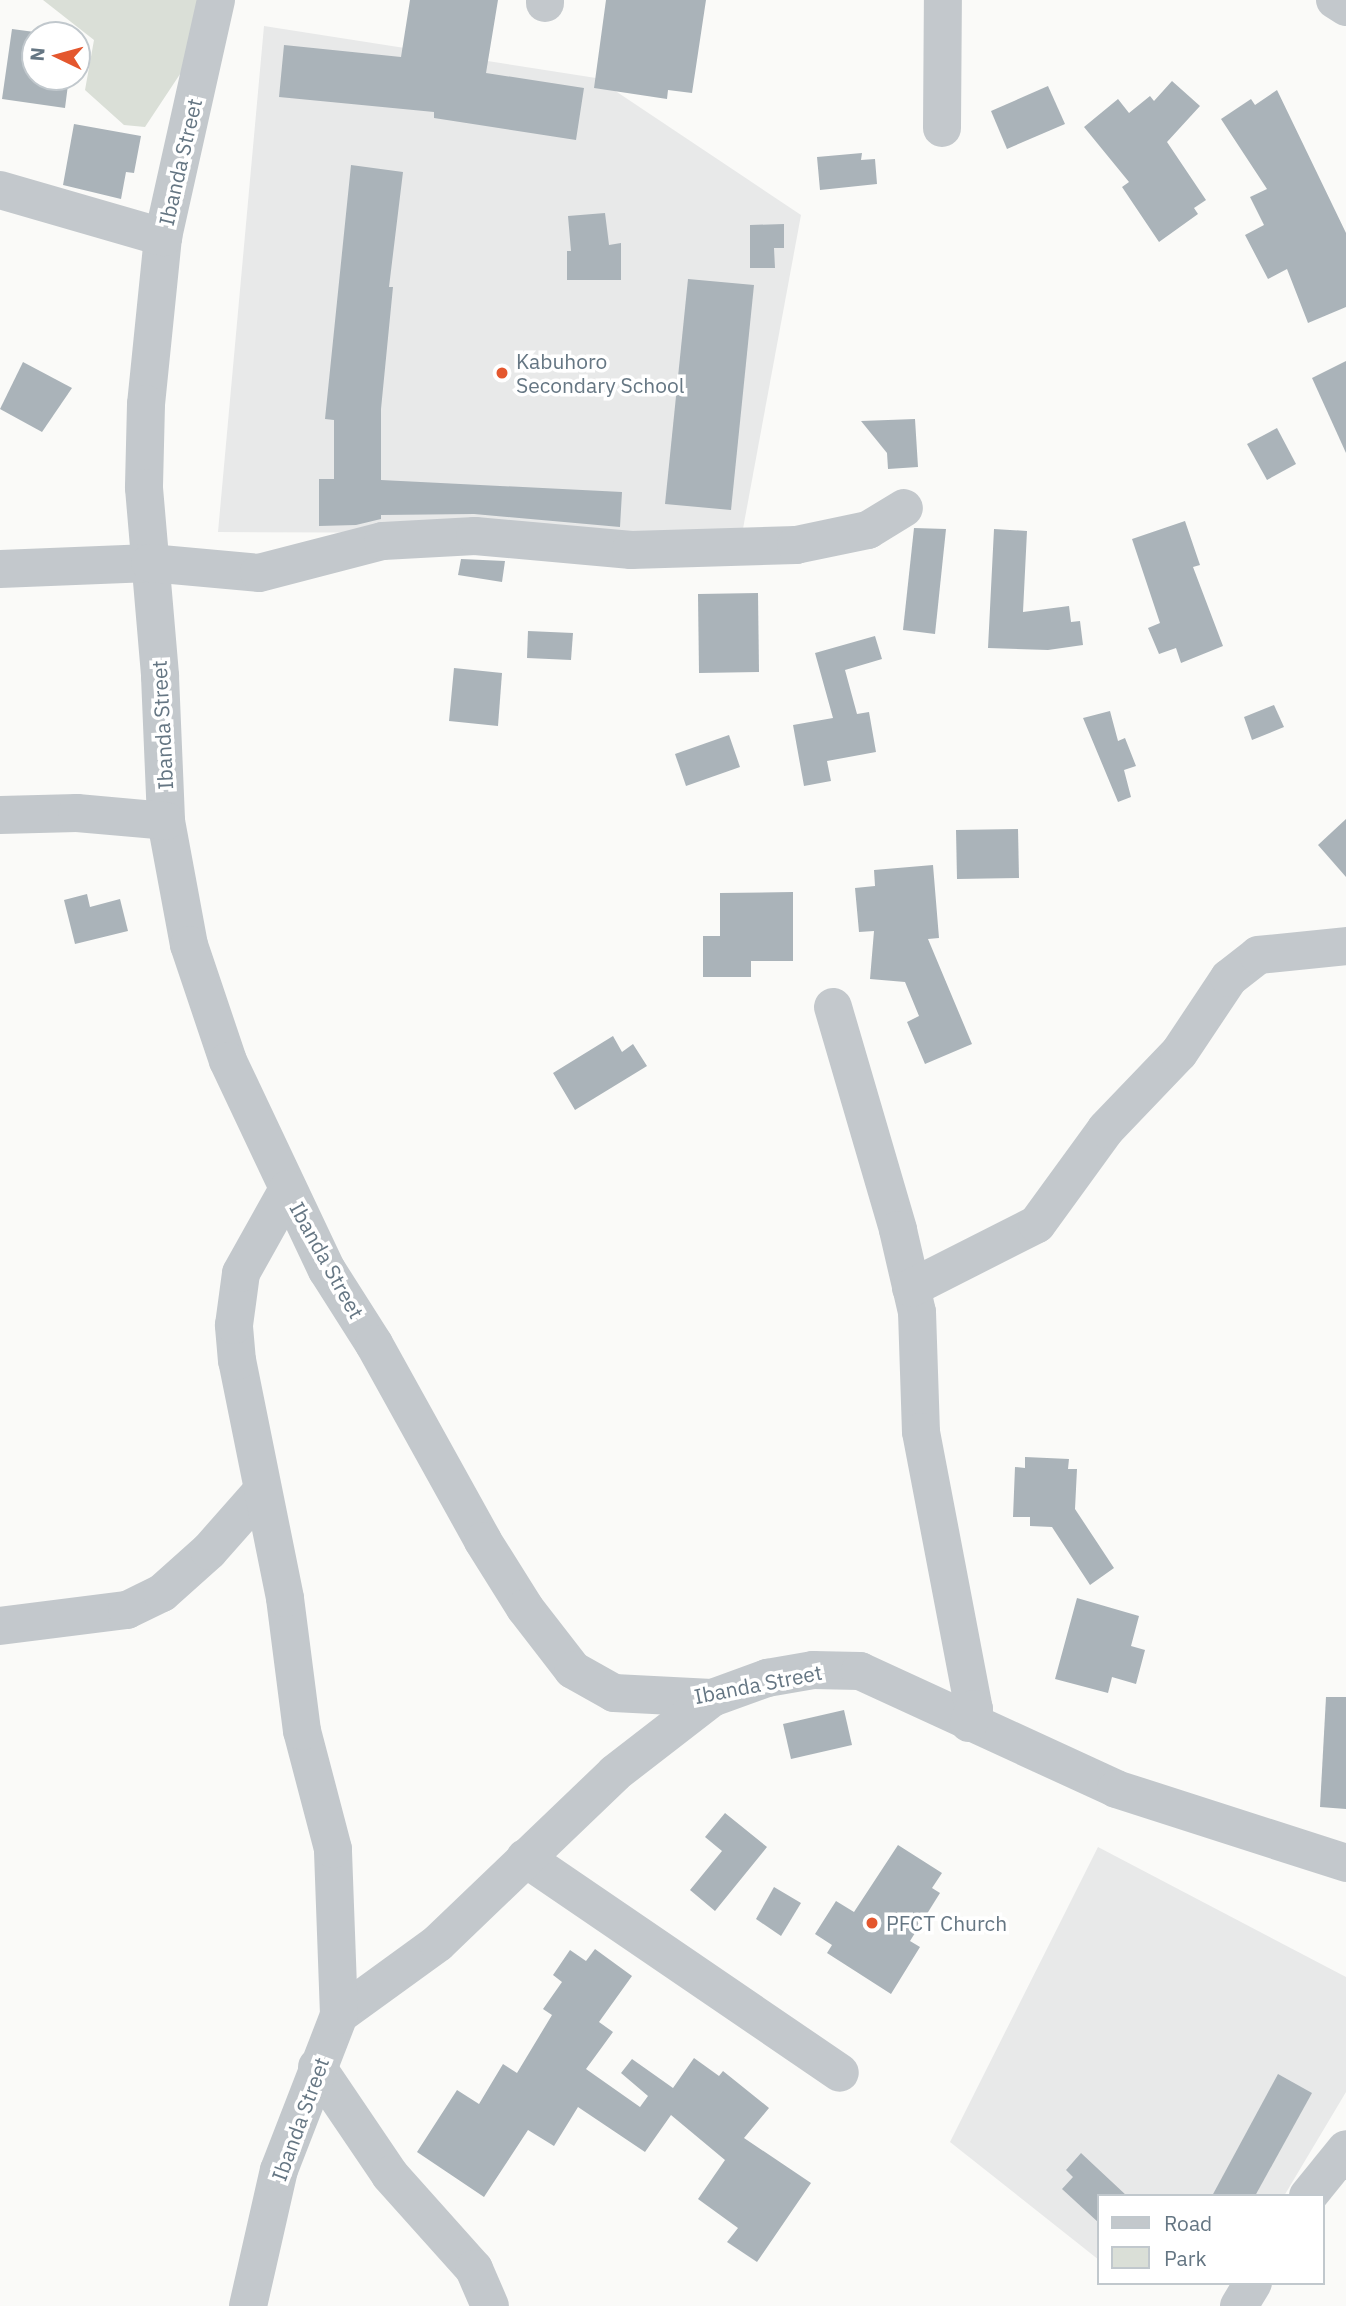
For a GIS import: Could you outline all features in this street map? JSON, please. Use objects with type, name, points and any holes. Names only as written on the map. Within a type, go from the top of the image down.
[{"type":"street","name":"Ibanda Street","points":[[216,0],[163,237],[146,404],[144,488],[166,821],[189,945],[228,1061],[327,1270],[374,1344],[483,1541],[525,1608],[573,1670],[614,1693],[712,1698],[767,1678],[813,1670],[860,1671],[1116,1789],[1346,1863]]},
{"type":"street","points":[[942,128],[943,0]]},
{"type":"street","points":[[1335,0],[1346,8]]},
{"type":"street","points":[[0,190],[163,237]]},
{"type":"street","points":[[0,569],[150,563],[259,573],[383,541],[475,536],[631,550],[796,545],[867,530],[904,508]]},
{"type":"street","points":[[0,816],[77,813],[166,821]]},
{"type":"street","points":[[911,1288],[1037,1224],[1106,1129],[1161,1076],[1229,978],[1258,955],[1346,946]]},
{"type":"street","points":[[833,1007],[917,1312],[921,1432],[974,1709],[969,1723]]},
{"type":"street","points":[[288,1189],[241,1273],[235,1300],[237,1361],[261,1492],[285,1598],[302,1731],[333,1849],[339,2015]]},
{"type":"street","points":[[0,1626],[127,1610],[151,1599],[209,1551],[261,1492]]},
{"type":"street","points":[[339,2015],[438,1943],[615,1773],[712,1698]]},
{"type":"street","points":[[525,1858],[840,2073]]},
{"type":"street","name":"Ibanda Street","points":[[248,2306],[279,2170],[339,2015]]},
{"type":"street","points":[[317,2067],[390,2175],[474,2269],[490,2306]]},
{"type":"street","points":[[1310,2194],[1346,2149]]},
{"type":"street","points":[[1239,2306],[1252,2285]]},
{"type":"shaded area","name":"Kabuhoro Secondary School","points":[[264,26],[596,78],[801,215],[742,534],[218,532]]},
{"type":"shaded area","points":[[1098,1847],[1346,1977],[1346,2092],[1285,2194],[1098,2194],[1098,2259],[950,2142]]},
{"type":"green space","points":[[43,0],[202,0],[192,56],[145,127],[124,125],[86,91],[91,91],[94,40],[91,38],[91,21],[70,21]]},
{"type":"building","points":[[410,0],[498,0],[486,73],[584,88],[576,140],[434,118],[434,112],[279,97],[284,45],[401,57]]},
{"type":"building","points":[[606,0],[706,0],[692,93],[668,90],[667,99],[594,88]]},
{"type":"building","points":[[12,29],[21,30],[21,91],[67,91],[65,108],[2,99]]},
{"type":"building","points":[[1172,81],[1200,106],[1167,142],[1206,200],[1194,208],[1198,214],[1159,242],[1122,187],[1129,182],[1084,127],[1118,99],[1129,113],[1150,96],[1154,101]]},
{"type":"building","points":[[1048,86],[1065,124],[1007,149],[991,111]]},
{"type":"building","points":[[1277,90],[1346,233],[1346,307],[1308,323],[1287,269],[1268,279],[1245,235],[1264,225],[1250,197],[1267,189],[1221,119],[1251,99],[1255,105]]},
{"type":"building","points":[[74,124],[141,136],[134,173],[126,172],[121,199],[63,185]]},
{"type":"building","points":[[862,153],[861,160],[875,159],[877,184],[820,190],[817,157]]},
{"type":"building","points":[[351,165],[403,172],[389,287],[393,287],[381,409],[381,480],[622,492],[620,527],[474,514],[381,515],[381,519],[356,525],[319,526],[319,479],[334,479],[334,420],[325,419]]},
{"type":"building","points":[[605,213],[609,245],[621,243],[621,280],[567,280],[567,251],[571,251],[568,216]]},
{"type":"building","points":[[784,224],[784,248],[774,248],[775,268],[750,268],[750,225]]},
{"type":"building","points":[[688,279],[754,285],[731,510],[665,504]]},
{"type":"building","points":[[1346,361],[1346,453],[1312,378]]},
{"type":"building","points":[[23,362],[72,388],[42,432],[0,409]]},
{"type":"building","points":[[915,419],[918,467],[888,469],[887,453],[861,421]]},
{"type":"building","points":[[1277,428],[1296,464],[1267,480],[1247,444]]},
{"type":"building","points":[[1185,521],[1200,565],[1193,567],[1223,646],[1181,663],[1176,648],[1159,654],[1148,628],[1160,623],[1132,539]]},
{"type":"building","points":[[914,528],[946,529],[935,634],[903,630]]},
{"type":"building","points":[[994,529],[1027,531],[1023,612],[1069,606],[1071,622],[1080,621],[1083,645],[1048,650],[988,648]]},
{"type":"building","points":[[461,559],[505,561],[502,582],[458,575]]},
{"type":"building","points":[[758,593],[759,672],[699,673],[698,594]]},
{"type":"building","points":[[528,631],[573,633],[571,660],[527,658]]},
{"type":"building","points":[[875,636],[882,659],[845,670],[857,714],[869,712],[876,752],[827,761],[831,781],[804,786],[793,725],[833,718],[815,653]]},
{"type":"building","points":[[454,668],[502,673],[498,726],[449,721]]},
{"type":"building","points":[[1274,705],[1284,727],[1252,740],[1244,717]]},
{"type":"building","points":[[1110,711],[1118,741],[1125,738],[1136,766],[1124,770],[1131,797],[1118,802],[1083,718]]},
{"type":"building","points":[[729,735],[740,767],[686,786],[675,754]]},
{"type":"building","points":[[1346,819],[1346,877],[1318,845]]},
{"type":"building","points":[[1018,829],[1019,878],[957,879],[956,830]]},
{"type":"building","points":[[933,865],[939,938],[928,939],[972,1044],[925,1064],[907,1022],[919,1016],[905,982],[870,979],[874,931],[859,932],[855,888],[875,886],[874,870]]},
{"type":"building","points":[[793,892],[793,961],[751,961],[751,977],[703,977],[703,936],[720,936],[720,893]]},
{"type":"building","points":[[87,894],[90,907],[120,899],[128,931],[75,944],[64,900]]},
{"type":"building","points":[[613,1036],[622,1052],[633,1044],[647,1066],[575,1110],[553,1073]]},
{"type":"building","points":[[1025,1457],[1069,1459],[1068,1469],[1077,1469],[1075,1509],[1114,1568],[1090,1585],[1052,1527],[1030,1526],[1030,1517],[1013,1517],[1015,1467],[1025,1468]]},
{"type":"building","points":[[1077,1598],[1139,1616],[1131,1646],[1145,1650],[1136,1684],[1112,1677],[1108,1693],[1055,1679]]},
{"type":"building","points":[[1326,1697],[1346,1697],[1346,1809],[1320,1807]]},
{"type":"building","points":[[844,1710],[852,1745],[791,1759],[783,1724]]},
{"type":"building","points":[[725,1813],[767,1847],[715,1911],[690,1890],[722,1851],[705,1837]]},
{"type":"building","name":"PFCT Church","points":[[898,1845],[942,1873],[932,1888],[940,1893],[910,1941],[920,1947],[891,1994],[827,1953],[832,1945],[815,1934],[836,1901],[854,1912]]},
{"type":"building","points":[[774,1887],[801,1903],[781,1936],[756,1919]]},
{"type":"building","points":[[595,1949],[632,1976],[599,2022],[613,2032],[586,2069],[640,2107],[648,2096],[621,2073],[632,2059],[673,2088],[694,2058],[719,2076],[723,2071],[769,2108],[744,2138],[811,2183],[757,2262],[727,2242],[738,2228],[698,2199],[725,2160],[671,2115],[645,2152],[578,2107],[554,2146],[528,2130],[484,2197],[417,2152],[457,2090],[479,2104],[503,2064],[517,2073],[552,2015],[543,2009],[562,1982],[553,1975],[570,1950],[586,1961]]},
{"type":"building","points":[[1278,2074],[1312,2093],[1256,2194],[1213,2194]]},
{"type":"building","points":[[1081,2153],[1125,2194],[1098,2194],[1098,2222],[1062,2189],[1073,2177],[1066,2170]]},
{"type":"place","name":"Kabuhoro Secondary School","points":[[502,373]]},
{"type":"place","name":"PFCT Church","points":[[872,1923]]}]
